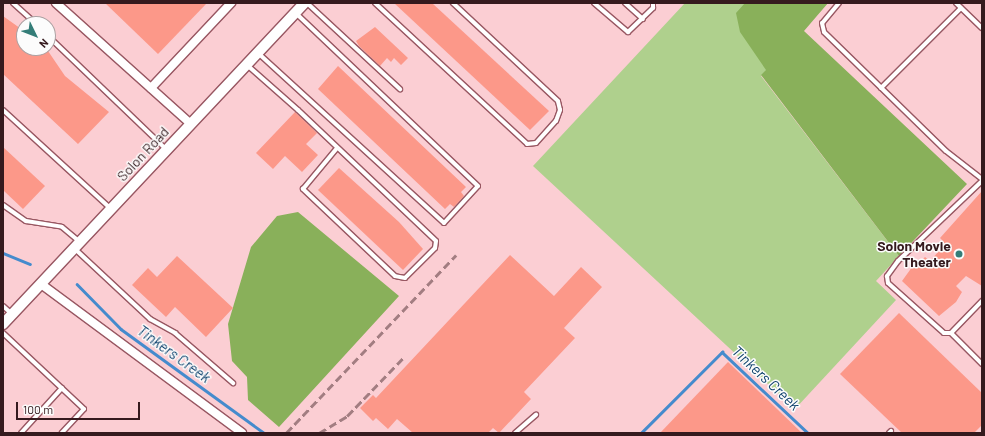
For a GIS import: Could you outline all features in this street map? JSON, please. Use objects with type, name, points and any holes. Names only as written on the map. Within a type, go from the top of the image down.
[{"type":"street","points":[[56,3],[191,124]]},
{"type":"street","points":[[151,88],[232,3]]},
{"type":"street","name":"Solon Road","points":[[3,324],[304,3]]},
{"type":"street","points":[[41,284],[242,433]]},
{"type":"lane","points":[[13,3],[27,16]]},
{"type":"lane","points":[[304,3],[400,88]]},
{"type":"lane","points":[[374,3],[527,144],[536,143],[556,121],[560,110],[558,101],[453,3]]},
{"type":"lane","points":[[594,3],[625,31],[632,30],[643,19],[653,3]]},
{"type":"lane","points":[[625,3],[643,19]]},
{"type":"lane","points":[[839,3],[822,24],[824,32],[946,151],[982,180],[898,261],[887,276],[888,283],[927,321],[950,333],[982,364]]},
{"type":"lane","points":[[956,3],[982,28]]},
{"type":"lane","points":[[881,88],[961,8]]},
{"type":"lane","points":[[258,53],[444,223],[478,186],[295,12]]},
{"type":"lane","points":[[56,44],[167,149]]},
{"type":"lane","points":[[246,65],[337,148],[436,241],[435,248],[404,278],[395,276],[303,189],[337,148]]},
{"type":"lane","points":[[3,110],[111,209]]},
{"type":"lane","points":[[3,205],[26,221],[62,227],[77,245],[150,319],[175,333],[233,383]]},
{"type":"lane","points":[[950,333],[982,301]]},
{"type":"lane","points":[[3,306],[12,314]]},
{"type":"lane","points":[[3,333],[84,409],[62,433]]},
{"type":"lane","points":[[21,433],[62,388]]},
{"type":"lane","points":[[515,433],[536,415]]},
{"type":"green space","points":[[685,3],[828,3],[761,76],[899,256],[876,281],[896,300],[795,409],[533,166]]},
{"type":"green space","points":[[745,3],[828,3],[804,31],[967,184],[899,256],[761,75],[766,70],[740,32],[736,13]]},
{"type":"green space","points":[[298,212],[399,296],[279,427],[248,400],[247,377],[232,361],[228,324],[251,247],[277,216]]},
{"type":"building","points":[[105,3],[207,3],[158,54]]},
{"type":"building","points":[[394,3],[432,3],[549,111],[530,130]]},
{"type":"building","points":[[3,16],[16,25],[16,56],[51,56],[65,76],[109,112],[78,144],[3,74]]},
{"type":"building","points":[[375,27],[408,58],[401,65],[394,58],[391,62],[387,58],[380,66],[359,46],[356,41]]},
{"type":"building","points":[[338,66],[466,187],[461,192],[464,196],[454,207],[450,204],[445,209],[318,89]]},
{"type":"building","points":[[295,112],[317,133],[306,144],[318,155],[302,172],[285,156],[273,169],[256,153]]},
{"type":"building","points":[[3,147],[45,186],[23,209],[4,191]]},
{"type":"building","points":[[339,168],[399,222],[423,249],[403,270],[318,190]]},
{"type":"building","name":"Solon Movie Theater","points":[[982,191],[982,286],[966,276],[956,286],[962,292],[956,302],[939,316],[902,281],[915,263],[917,265],[925,257],[930,261],[939,251],[936,249],[943,241],[940,238]]},
{"type":"building","points":[[510,255],[554,296],[581,267],[602,287],[564,328],[575,338],[524,392],[531,399],[499,433],[493,428],[488,433],[413,433],[397,419],[388,429],[376,418],[373,421],[360,408],[373,395],[376,398]]},
{"type":"building","points":[[177,256],[233,308],[206,337],[175,307],[166,317],[132,285],[148,268],[157,277]]},
{"type":"building","points":[[899,313],[982,393],[982,425],[974,433],[902,433],[840,374]]},
{"type":"building","points":[[728,362],[802,433],[660,433]]},
{"type":"waterway","name":"Tinkers Creek","points":[[3,253],[30,264]]},
{"type":"waterway","name":"Tinkers Creek","points":[[77,284],[121,329],[264,433]]},
{"type":"waterway","name":"Tinkers Creek","points":[[641,433],[722,352],[808,433]]},
{"type":"railway","points":[[286,433],[456,255]]},
{"type":"railway","points":[[319,433],[347,416],[405,356]]},
{"type":"place","name":"Solon Movie Theater","points":[[959,254]]}]
